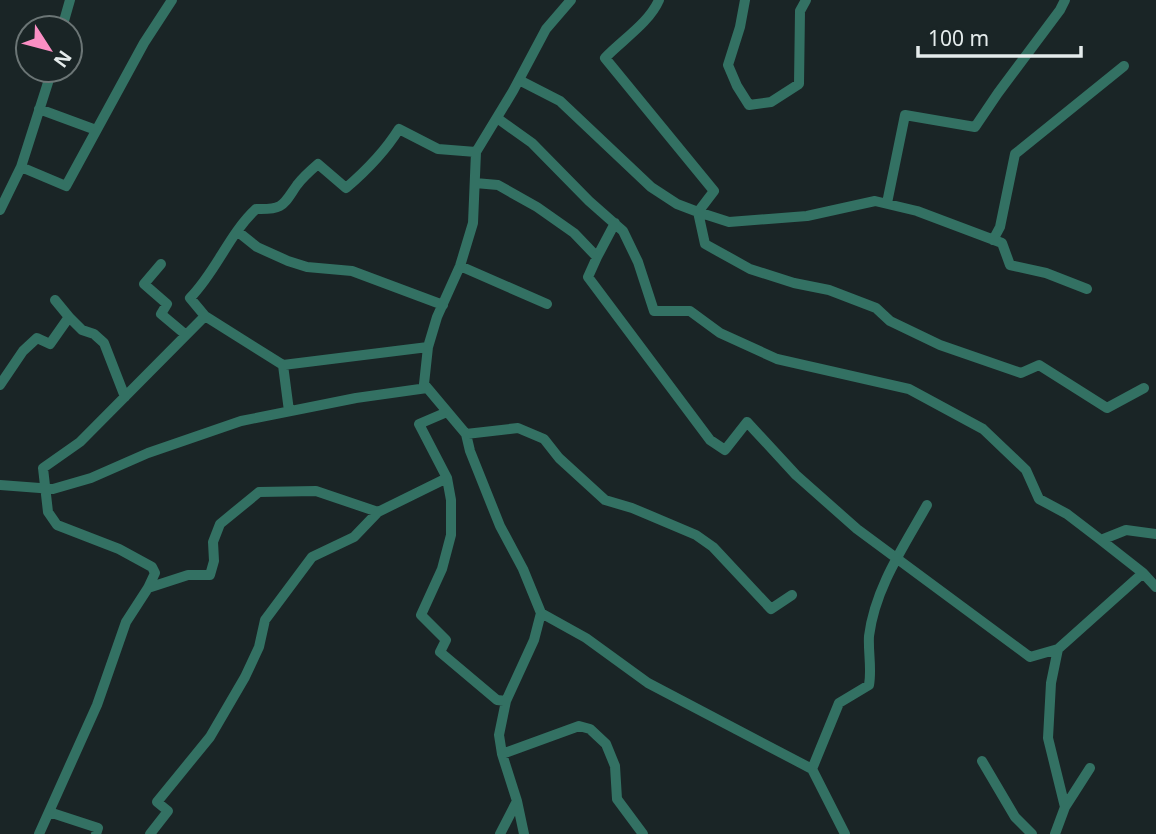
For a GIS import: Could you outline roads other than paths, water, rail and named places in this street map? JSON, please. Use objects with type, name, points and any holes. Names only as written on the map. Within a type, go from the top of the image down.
[{"type":"street","points":[[21,167],[66,186],[144,43],[172,0]]},
{"type":"street","points":[[524,834],[499,735],[506,701],[534,640],[541,613],[523,569],[500,526],[470,451],[466,434],[424,384],[428,347],[460,266],[473,223],[476,152],[546,29],[571,0]]},
{"type":"street","points":[[659,0],[636,29],[605,58],[714,191],[698,212],[705,244],[750,269],[794,283],[829,290],[876,308],[890,321],[940,345],[1021,373],[1039,365],[1107,408],[1144,388]]},
{"type":"street","points":[[745,0],[728,65],[749,105],[772,102],[799,84],[800,11],[806,0]]},
{"type":"street","points":[[887,203],[905,115],[975,127],[1065,0]]},
{"type":"street","points":[[993,240],[1000,227],[1015,154],[1124,66]]},
{"type":"street","points":[[519,80],[560,101],[652,187],[677,204],[698,212],[729,222],[807,216],[875,201],[887,203],[917,211],[1002,243],[1010,265],[1046,273],[1087,289]]},
{"type":"street","points":[[0,210],[21,167],[47,84]]},
{"type":"street","points":[[39,109],[96,130]]},
{"type":"street","points":[[497,118],[533,143],[589,201],[623,230],[638,262],[654,311],[690,311],[720,333],[777,359],[909,389],[983,429],[1026,470],[1039,499],[1067,514],[1143,573],[1156,587]]},
{"type":"street","points":[[428,347],[283,365],[205,316],[190,299],[202,286],[242,221],[256,209],[272,209],[288,202],[298,183],[318,164],[346,188],[374,163],[399,129],[438,149],[476,152]]},
{"type":"street","points":[[475,183],[498,185],[537,207],[574,233],[597,257]]},
{"type":"street","points":[[615,223],[588,277],[710,440],[725,450],[747,422],[796,474],[857,529],[1030,657],[1058,649],[1143,573]]},
{"type":"street","points":[[237,231],[257,247],[288,261],[307,267],[352,271],[443,305]]},
{"type":"street","points":[[161,264],[144,284],[166,304],[161,314],[186,335]]},
{"type":"street","points":[[460,266],[547,304]]},
{"type":"street","points":[[55,300],[82,330],[94,334],[104,344],[124,397]]},
{"type":"street","points":[[39,834],[97,705],[126,622],[155,573],[152,567],[120,549],[57,525],[48,512],[43,468],[80,442],[205,316]]},
{"type":"street","points":[[0,385],[23,352],[37,338],[50,344],[69,317]]},
{"type":"street","points":[[283,365],[289,411]]},
{"type":"street","points":[[0,485],[53,489],[91,478],[148,453],[241,421],[356,398],[427,388]]},
{"type":"street","points":[[447,412],[419,424],[447,478],[451,500],[451,535],[442,569],[421,615],[446,640],[440,652],[497,701],[506,701]]},
{"type":"street","points":[[466,434],[518,428],[544,439],[559,458],[605,500],[632,508],[696,535],[713,547],[771,610],[792,595]]},
{"type":"street","points":[[150,834],[169,811],[157,803],[210,737],[260,647],[265,620],[312,557],[354,537],[378,512],[447,478]]},
{"type":"street","points":[[148,588],[188,575],[210,575],[214,561],[213,542],[220,524],[258,492],[316,491],[378,512]]},
{"type":"street","points":[[812,769],[839,702],[869,685],[869,637],[880,594],[927,505]]},
{"type":"street","points":[[1101,540],[1126,530],[1156,534]]},
{"type":"street","points":[[541,613],[586,638],[648,683],[812,769],[845,834]]},
{"type":"street","points":[[1058,649],[1051,683],[1048,738],[1065,807]]},
{"type":"street","points":[[502,754],[579,726],[590,729],[606,744],[615,766],[617,799],[643,834]]},
{"type":"street","points":[[982,761],[1015,817],[1032,834]]},
{"type":"street","points":[[1055,834],[1065,807],[1090,768]]},
{"type":"street","points":[[500,834],[517,801]]},
{"type":"street","points":[[49,812],[101,832]]}]
